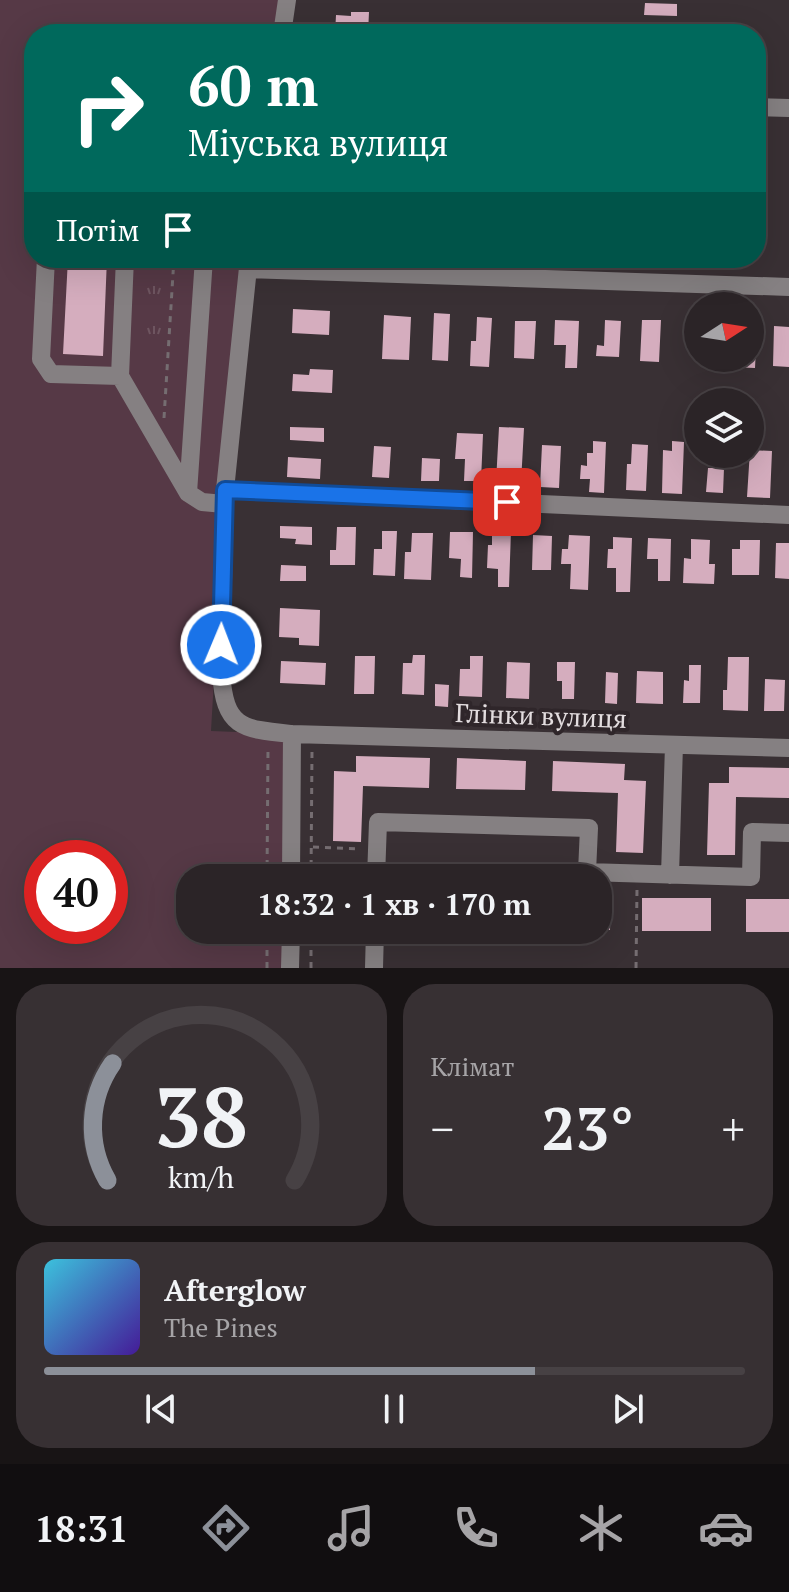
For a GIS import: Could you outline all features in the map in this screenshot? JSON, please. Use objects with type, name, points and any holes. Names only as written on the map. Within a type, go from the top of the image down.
[{"type":"street","points":[[283,24],[287,0]]},
{"type":"street","points":[[766,107],[789,108]]},
{"type":"street","points":[[46,268],[41,359],[51,374],[120,376]]},
{"type":"street","points":[[125,268],[120,376],[188,493],[202,502],[225,497],[789,515]]},
{"type":"street","points":[[188,493],[203,268]]},
{"type":"street","name":"Глінки вулиця","points":[[249,268],[225,497],[221,673],[223,699],[228,713],[239,723],[270,732],[292,734],[789,748]]},
{"type":"street","points":[[343,268],[789,287]]},
{"type":"street","points":[[291,864],[292,734]]},
{"type":"street","points":[[670,875],[674,745]]},
{"type":"street","points":[[376,864],[378,822],[589,828],[587,872],[670,875],[751,877],[752,832],[789,833]]},
{"type":"street","points":[[290,968],[291,944]]},
{"type":"street","points":[[374,968],[375,944]]},
{"type":"path","points":[[164,420],[173,268]]},
{"type":"path","points":[[267,864],[270,732]]},
{"type":"path","points":[[311,864],[313,734]]},
{"type":"path","points":[[311,847],[377,849]]},
{"type":"path","points":[[636,968],[637,874]]},
{"type":"path","points":[[267,944],[267,968]]},
{"type":"path","points":[[311,944],[311,968]]},
{"type":"green space","points":[[0,0],[287,0],[283,24],[24,24],[24,268],[248,268],[225,490],[211,731],[292,734],[291,864],[176,864],[176,944],[291,944],[290,968],[0,968]]},
{"type":"green space","points":[[143,272],[167,273],[163,345],[139,344]]},
{"type":"building","points":[[645,3],[677,4],[677,16],[644,15]]},
{"type":"building","points":[[351,12],[369,12],[368,24],[336,24],[336,15],[351,16]]},
{"type":"building","points":[[67,268],[107,268],[103,356],[63,354]]},
{"type":"building","points":[[293,309],[330,311],[329,335],[292,333]]},
{"type":"building","points":[[434,313],[450,314],[448,361],[432,360]]},
{"type":"building","points":[[384,315],[411,317],[409,360],[382,359]]},
{"type":"building","points":[[477,317],[492,318],[489,367],[470,366],[471,341],[476,341]]},
{"type":"building","points":[[555,320],[579,321],[577,368],[565,368],[566,345],[554,345]]},
{"type":"building","points":[[605,320],[621,321],[619,357],[596,356],[597,345],[604,346]]},
{"type":"building","points":[[642,320],[661,320],[659,362],[640,361]]},
{"type":"building","points":[[515,321],[536,321],[534,359],[514,358]]},
{"type":"building","points":[[774,326],[789,327],[789,367],[773,366]]},
{"type":"building","points":[[310,369],[333,370],[332,393],[292,391],[293,374],[309,375]]},
{"type":"building","points":[[290,427],[324,428],[324,442],[290,440]]},
{"type":"building","points":[[499,427],[524,428],[521,483],[496,482]]},
{"type":"building","points":[[457,433],[483,434],[481,481],[464,481],[465,459],[455,459]]},
{"type":"building","points":[[593,441],[606,442],[604,493],[589,492],[590,479],[580,479],[581,465],[587,466],[587,453],[593,453]]},
{"type":"building","points":[[672,441],[684,442],[682,494],[662,493],[663,450],[672,451]]},
{"type":"building","points":[[632,444],[648,445],[646,491],[626,490]]},
{"type":"building","points":[[542,445],[561,446],[559,488],[540,487]]},
{"type":"building","points":[[374,446],[391,447],[389,478],[372,477]]},
{"type":"building","points":[[764,451],[772,451],[770,498],[747,497],[749,468],[764,468]]},
{"type":"building","points":[[288,457],[321,459],[320,479],[287,477]]},
{"type":"building","points":[[422,458],[440,459],[439,481],[421,481]]},
{"type":"building","points":[[708,468],[724,468],[723,493],[706,492]]},
{"type":"building","points":[[280,526],[312,527],[312,545],[295,544],[296,539],[280,538]]},
{"type":"building","points":[[337,527],[356,527],[355,565],[330,565],[330,550],[336,550]]},
{"type":"building","points":[[382,531],[397,531],[395,576],[373,575],[374,549],[382,549]]},
{"type":"building","points":[[492,531],[511,531],[509,587],[498,587],[498,569],[487,568]]},
{"type":"building","points":[[450,532],[473,532],[472,578],[460,577],[461,559],[449,558]]},
{"type":"building","points":[[412,533],[433,533],[431,580],[404,579],[405,552],[411,552]]},
{"type":"building","points":[[533,535],[552,536],[551,570],[532,570]]},
{"type":"building","points":[[569,535],[590,536],[588,590],[570,589],[571,564],[561,564],[562,549],[568,549]]},
{"type":"building","points":[[613,537],[632,538],[630,592],[616,592],[616,568],[607,568],[608,549],[613,549]]},
{"type":"building","points":[[648,538],[671,539],[670,581],[658,581],[658,559],[647,559]]},
{"type":"building","points":[[691,539],[710,540],[709,564],[715,564],[714,584],[683,583],[684,558],[691,559]]},
{"type":"building","points":[[740,540],[760,540],[759,575],[732,575],[732,549],[740,549]]},
{"type":"building","points":[[776,543],[789,543],[789,579],[775,578]]},
{"type":"building","points":[[281,565],[306,566],[306,581],[280,581]]},
{"type":"building","points":[[280,608],[320,610],[319,646],[299,645],[299,638],[279,637]]},
{"type":"building","points":[[413,655],[425,655],[424,695],[402,694],[403,663],[412,663]]},
{"type":"building","points":[[355,656],[375,656],[374,694],[354,694]]},
{"type":"building","points":[[470,656],[483,656],[482,697],[459,696],[460,669],[470,669]]},
{"type":"building","points":[[728,657],[749,657],[748,711],[723,710]]},
{"type":"building","points":[[281,661],[326,663],[325,685],[280,683]]},
{"type":"building","points":[[507,662],[530,663],[529,699],[506,698]]},
{"type":"building","points":[[557,662],[575,662],[574,699],[562,699],[562,681],[557,681]]},
{"type":"building","points":[[689,665],[701,665],[700,703],[683,703],[684,680],[689,681]]},
{"type":"building","points":[[637,671],[663,672],[663,704],[636,703]]},
{"type":"building","points":[[606,672],[618,673],[617,704],[605,703]]},
{"type":"building","points":[[765,679],[785,680],[784,711],[764,711]]},
{"type":"building","points":[[435,684],[449,685],[448,707],[435,706]]},
{"type":"building","points":[[356,756],[430,758],[429,788],[363,786],[361,842],[333,841],[334,771],[356,772]]},
{"type":"building","points":[[457,758],[526,761],[525,790],[456,789]]},
{"type":"building","points":[[553,761],[625,764],[624,780],[646,781],[643,853],[616,852],[618,793],[552,791]]},
{"type":"building","points":[[729,767],[789,768],[789,798],[736,797],[735,855],[707,855],[709,783],[729,783]]},
{"type":"building","points":[[642,898],[711,898],[711,931],[642,931]]},
{"type":"building","points":[[746,899],[789,899],[789,932],[746,932]]},
{"type":"route","points":[[221,645],[225,490],[507,502]]}]
